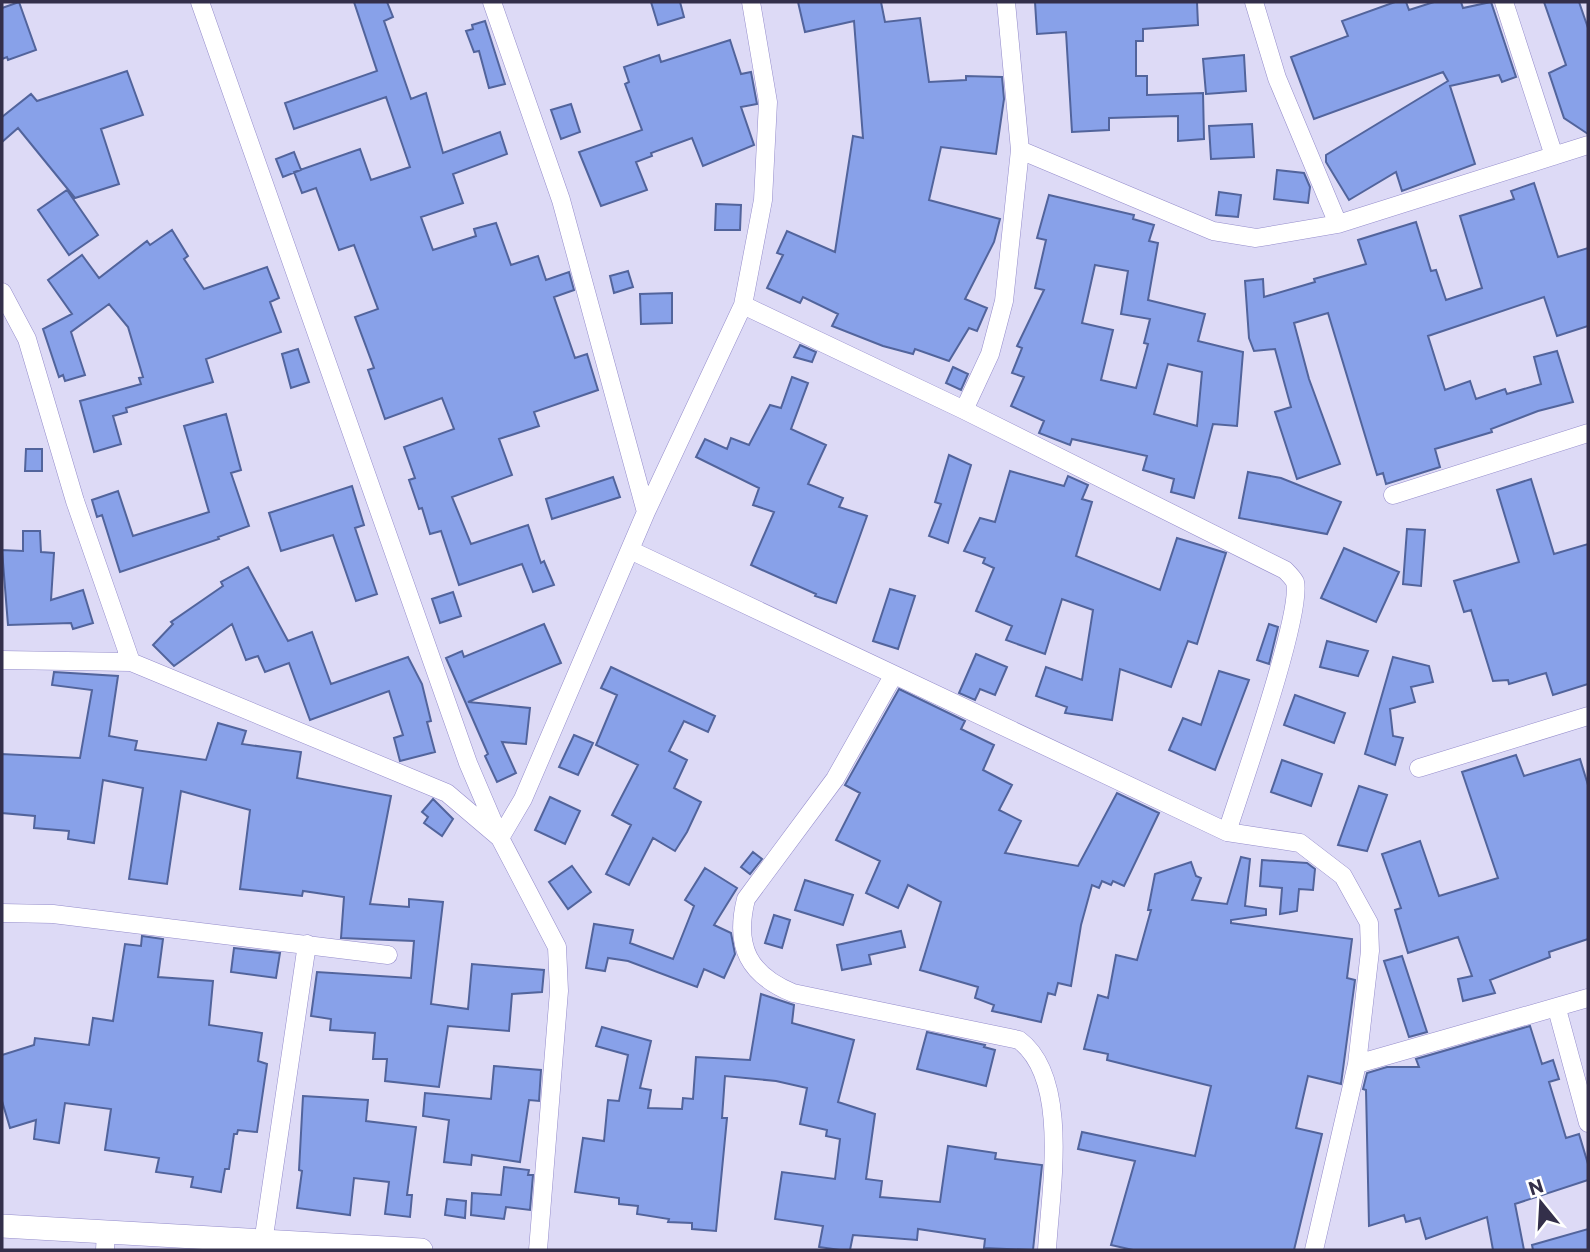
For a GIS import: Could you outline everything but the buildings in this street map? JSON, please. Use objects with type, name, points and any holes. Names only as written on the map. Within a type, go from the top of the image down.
[{"type":"street","points":[[201,2],[468,763],[500,838],[557,947],[559,991],[538,1250]]},
{"type":"street","points":[[492,2],[561,200],[646,512]]},
{"type":"street","points":[[500,838],[523,799],[646,512],[743,304],[763,200],[768,102],[751,2]]},
{"type":"street","points":[[964,410],[990,354],[1004,301],[1020,150],[1006,2]]},
{"type":"street","points":[[1254,2],[1277,78],[1338,224]]},
{"type":"street","points":[[1504,2],[1554,156]]},
{"type":"street","points":[[1020,150],[1213,231],[1256,238],[1338,224],[1588,145]]},
{"type":"street","points":[[2,292],[27,339],[79,513],[131,662]]},
{"type":"street","points":[[743,304],[964,410],[1285,570],[1294,581],[1295,596],[1282,658],[1227,832]]},
{"type":"street","points":[[1393,495],[1588,433]]},
{"type":"street","points":[[630,551],[1227,832],[1300,843],[1343,876],[1369,923],[1370,951],[1357,1064],[1314,1250]]},
{"type":"street","points":[[2,660],[131,662],[447,793],[500,838]]},
{"type":"street","points":[[893,676],[835,779],[746,899],[741,920],[745,945],[753,966],[768,983],[793,993],[1019,1040],[1034,1051],[1050,1097],[1053,1134],[1047,1250]]},
{"type":"street","points":[[1419,768],[1588,716]]},
{"type":"street","points":[[2,913],[53,914],[388,955]]},
{"type":"street","points":[[263,1243],[307,944]]},
{"type":"street","points":[[1357,1064],[1588,999]]},
{"type":"street","points":[[1557,1009],[1588,1123]]},
{"type":"street","points":[[2,1226],[105,1241],[263,1243],[421,1250]]}]
